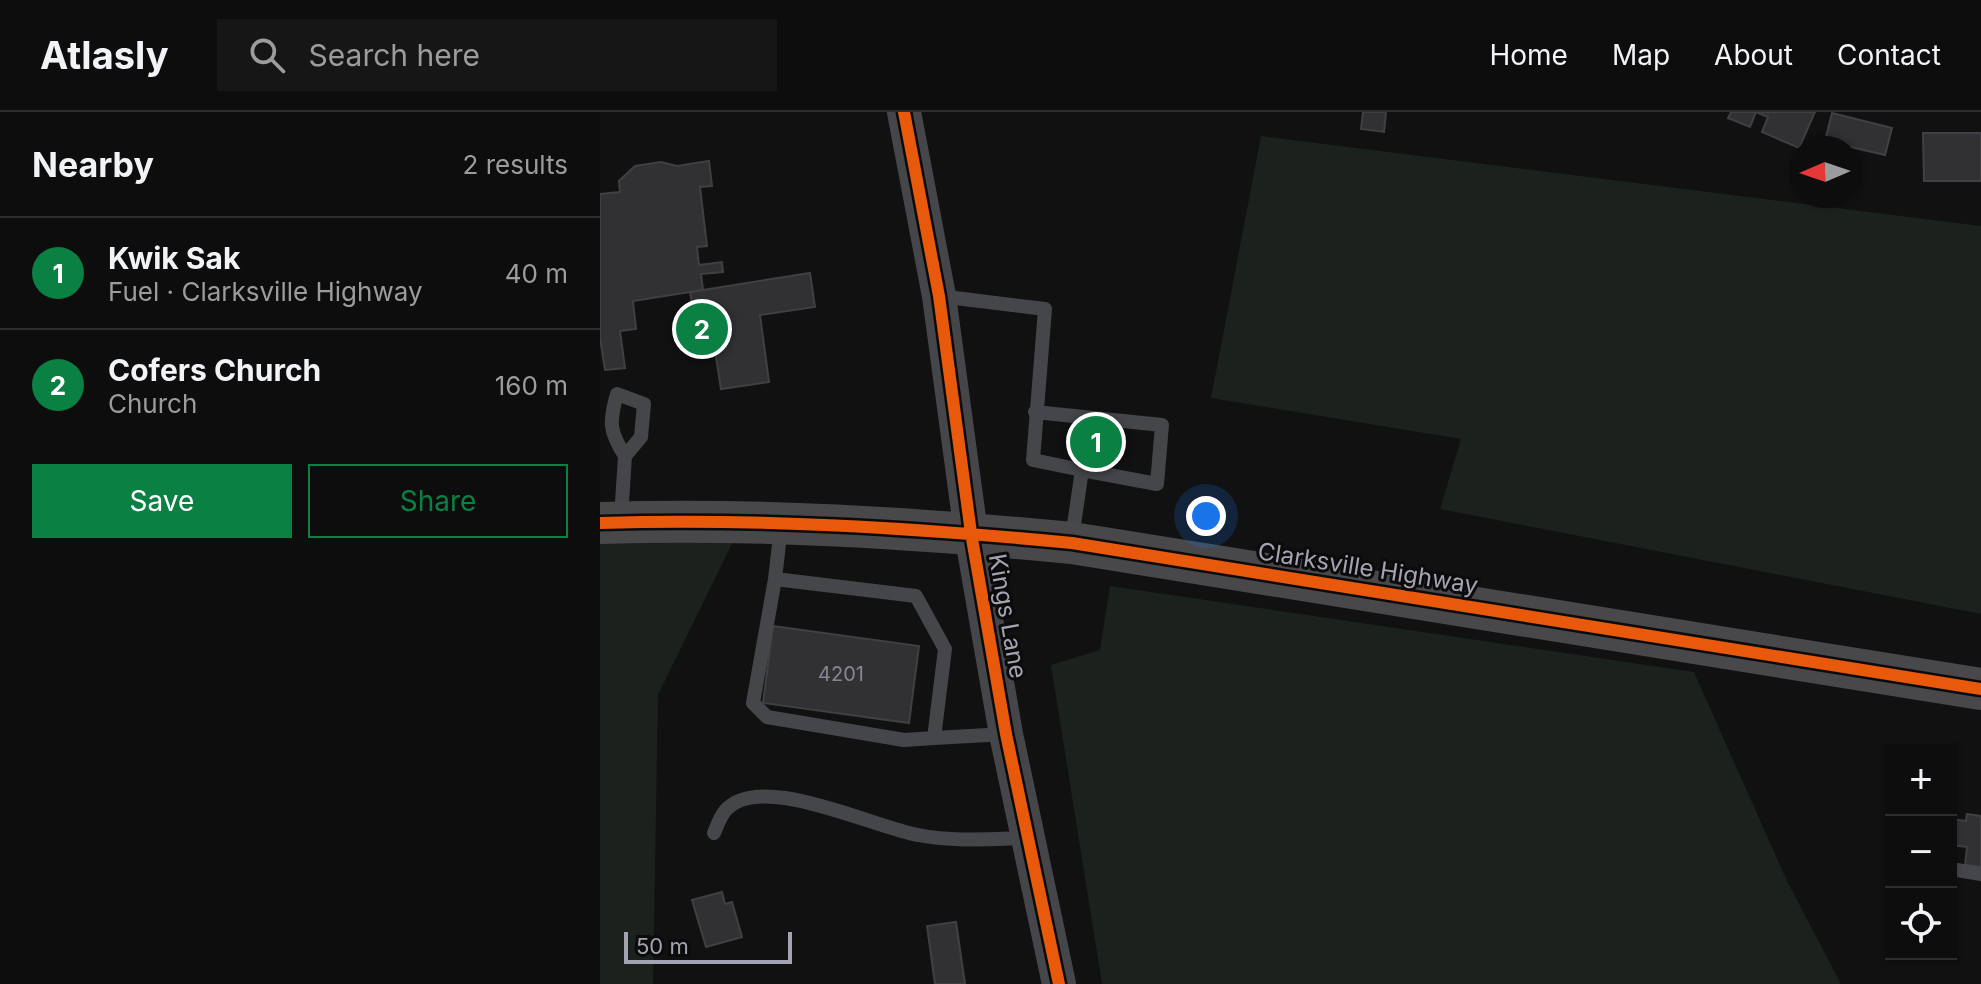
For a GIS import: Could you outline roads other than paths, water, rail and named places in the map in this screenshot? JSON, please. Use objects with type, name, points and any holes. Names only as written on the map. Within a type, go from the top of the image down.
[{"type":"main road","name":"Clarksville Highway","points":[[610,523],[782,523],[971,533],[1072,543],[1981,689]]},
{"type":"street","name":"Kings Lane","points":[[904,112],[939,296],[971,533],[1006,734],[1059,984]]},
{"type":"lane","points":[[939,296],[1045,309],[1035,412],[1033,460],[1157,484],[1162,425],[1035,412]]},
{"type":"lane","points":[[610,523],[625,456]]},
{"type":"lane","points":[[1072,543],[1082,470]]},
{"type":"lane","points":[[782,523],[753,703],[767,717],[904,740],[1006,734]]},
{"type":"lane","points":[[775,579],[916,596],[945,649],[934,738]]},
{"type":"lane","points":[[714,833],[723,812],[733,804],[751,798],[778,796],[918,835],[968,840],[1028,838]]},
{"type":"lane","points":[[1957,870],[1981,874]]},
{"type":"place","name":"Cofers Church","points":[[702,329]]},
{"type":"place","name":"Kwik Sak","points":[[1096,442]]}]
